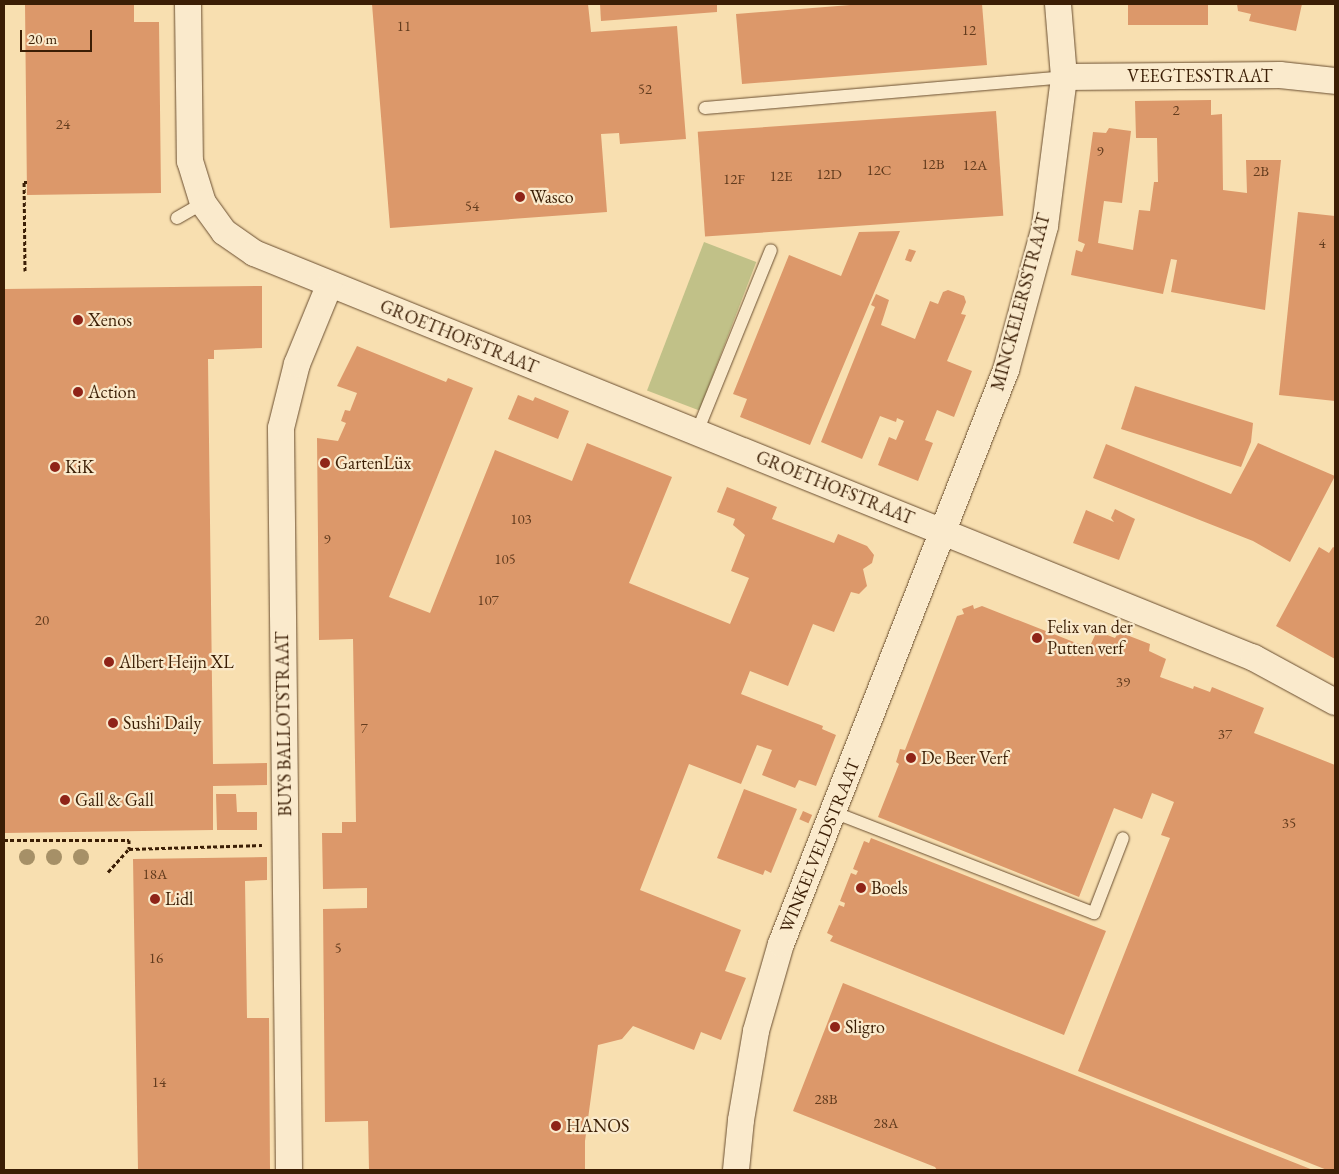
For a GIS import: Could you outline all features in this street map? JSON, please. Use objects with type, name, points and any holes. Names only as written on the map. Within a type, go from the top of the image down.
[{"type":"street","name":"GROETHOFSTRAAT","points":[[188,4],[190,161],[203,203],[224,232],[254,253],[329,286],[697,432],[1254,658],[1335,702]]},
{"type":"street","name":"MINCKELERSSTRAAT","points":[[944,532],[1006,370],[1045,226],[1064,77],[1058,4]]},
{"type":"street","name":"VEEGTESSTRAAT","points":[[1064,77],[1280,75],[1335,81]]},
{"type":"street","name":"BUYS BALLOTSTRAAT","points":[[289,1170],[281,428],[297,364],[329,286]]},
{"type":"street","name":"WINKELVELDSTRAAT","points":[[736,1170],[741,1120],[756,1031],[781,944],[944,532]]},
{"type":"lane","points":[[704,108],[1064,77]]},
{"type":"lane","points":[[177,218],[203,203]]},
{"type":"lane","points":[[697,432],[771,250]]},
{"type":"lane","points":[[834,812],[1094,913],[1123,838]]},
{"type":"path","points":[[25,271],[24,182],[27,182]]},
{"type":"path","points":[[4,840],[129,840],[129,849],[108,872]]},
{"type":"path","points":[[129,849],[285,845]]},
{"type":"green space","points":[[704,242],[756,262],[699,411],[647,390]]},
{"type":"building","points":[[25,4],[134,4],[134,22],[159,22],[161,193],[27,195]]},
{"type":"building","points":[[372,4],[588,4],[591,32],[677,26],[686,139],[620,144],[619,133],[601,134],[607,212],[390,228]]},
{"type":"building","points":[[600,4],[717,4],[717,12],[601,21]]},
{"type":"building","points":[[863,4],[982,4],[987,65],[742,84],[736,14]]},
{"type":"building","points":[[1128,4],[1208,4],[1208,25],[1128,25]]},
{"type":"building","points":[[1237,4],[1302,4],[1296,31],[1249,21],[1251,14],[1238,11]]},
{"type":"building","points":[[1211,100],[1211,115],[1222,114],[1223,190],[1247,193],[1246,160],[1281,160],[1265,310],[1171,292],[1177,260],[1171,259],[1163,294],[1071,275],[1076,250],[1082,252],[1085,244],[1078,241],[1093,132],[1106,133],[1109,128],[1131,131],[1122,203],[1104,201],[1098,243],[1133,250],[1139,210],[1150,211],[1154,182],[1158,182],[1157,138],[1136,138],[1135,101]]},
{"type":"building","points":[[996,111],[1003,216],[705,237],[698,132]]},
{"type":"building","points":[[1298,212],[1335,216],[1335,401],[1279,395]]},
{"type":"building","points":[[900,231],[810,445],[740,417],[747,399],[733,394],[789,255],[841,276],[859,232]]},
{"type":"building","points":[[909,249],[916,251],[911,262],[905,260]]},
{"type":"building","points":[[262,286],[262,348],[214,350],[214,359],[208,359],[213,764],[267,763],[267,785],[213,786],[213,830],[4,833],[4,289]]},
{"type":"building","points":[[948,290],[964,296],[966,302],[961,314],[966,315],[947,361],[972,371],[954,417],[937,410],[925,440],[933,443],[918,481],[878,465],[889,437],[896,440],[904,421],[897,418],[896,422],[880,416],[862,459],[821,442],[875,307],[871,305],[876,294],[889,300],[881,325],[915,339],[930,301],[938,304],[943,292]]},
{"type":"building","points":[[357,346],[446,382],[448,378],[473,388],[389,597],[430,613],[495,450],[572,481],[587,443],[672,477],[629,583],[730,624],[749,578],[731,571],[745,535],[733,525],[735,519],[717,512],[727,487],[777,507],[772,519],[834,543],[838,534],[867,546],[874,555],[872,563],[863,569],[867,586],[859,594],[851,592],[834,632],[813,624],[788,686],[750,671],[741,694],[823,726],[822,729],[836,735],[816,786],[799,780],[795,788],[762,775],[772,750],[757,745],[741,784],[689,764],[640,890],[741,930],[725,971],[746,978],[721,1040],[701,1032],[694,1050],[633,1026],[622,1039],[598,1045],[585,1141],[585,1170],[369,1170],[368,1121],[325,1122],[323,909],[367,908],[367,888],[323,889],[322,833],[342,833],[342,822],[356,822],[353,639],[319,640],[317,438],[338,441],[346,423],[341,421],[345,410],[350,411],[357,393],[337,386]]},
{"type":"building","points":[[1135,386],[1253,423],[1251,442],[1241,467],[1121,429]]},
{"type":"building","points":[[518,395],[533,401],[535,397],[569,411],[558,439],[508,419]]},
{"type":"building","points":[[1258,443],[1335,476],[1290,562],[1253,541],[1093,478],[1106,444],[1231,494]]},
{"type":"building","points":[[1115,509],[1135,519],[1119,560],[1073,543],[1086,510],[1114,522],[1111,518]]},
{"type":"building","points":[[1319,547],[1329,553],[1333,547],[1335,548],[1335,659],[1276,626]]},
{"type":"building","points":[[973,605],[974,609],[982,606],[1089,648],[1097,631],[1115,638],[1119,632],[1150,644],[1149,651],[1166,659],[1160,677],[1193,689],[1194,686],[1210,692],[1212,687],[1264,708],[1254,733],[1335,765],[1335,1170],[1327,1170],[1078,1071],[1170,838],[1161,835],[1174,802],[1152,793],[1142,819],[1114,808],[1079,897],[878,817],[899,764],[896,762],[900,749],[905,750],[957,616],[964,614],[962,609]]},
{"type":"building","points":[[744,789],[797,809],[771,873],[765,870],[763,875],[717,858]]},
{"type":"building","points":[[216,794],[236,794],[237,812],[257,812],[257,830],[217,830]]},
{"type":"building","points":[[803,811],[812,815],[808,823],[799,819]]},
{"type":"building","points":[[871,838],[1106,931],[1064,1035],[830,941],[833,936],[827,933],[839,905],[844,907],[845,903],[840,901],[851,873],[856,875],[858,871],[853,869],[864,841],[869,843]]},
{"type":"building","points":[[267,857],[267,880],[245,881],[247,1018],[269,1018],[270,1170],[138,1170],[133,859]]},
{"type":"building","points":[[843,983],[1313,1170],[937,1170],[935,1167],[793,1111]]},
{"type":"place","name":"Wasco","points":[[520,197]]},
{"type":"place","name":"Xenos","points":[[78,320]]},
{"type":"place","name":"Action","points":[[78,392]]},
{"type":"place","name":"GartenLüx","points":[[325,463]]},
{"type":"place","name":"KiK","points":[[55,467]]},
{"type":"place","name":"Felix van der Putten verf","points":[[1037,638]]},
{"type":"place","name":"Albert Heijn XL","points":[[109,662]]},
{"type":"place","name":"Sushi Daily","points":[[113,723]]},
{"type":"place","name":"De Beer Verf","points":[[911,758]]},
{"type":"place","name":"Gall & Gall","points":[[65,800]]},
{"type":"place","name":"Boels","points":[[861,888]]},
{"type":"place","name":"Lidl","points":[[155,899]]},
{"type":"place","name":"Sligro","points":[[835,1027]]},
{"type":"place","name":"HANOS","points":[[556,1126]]}]
